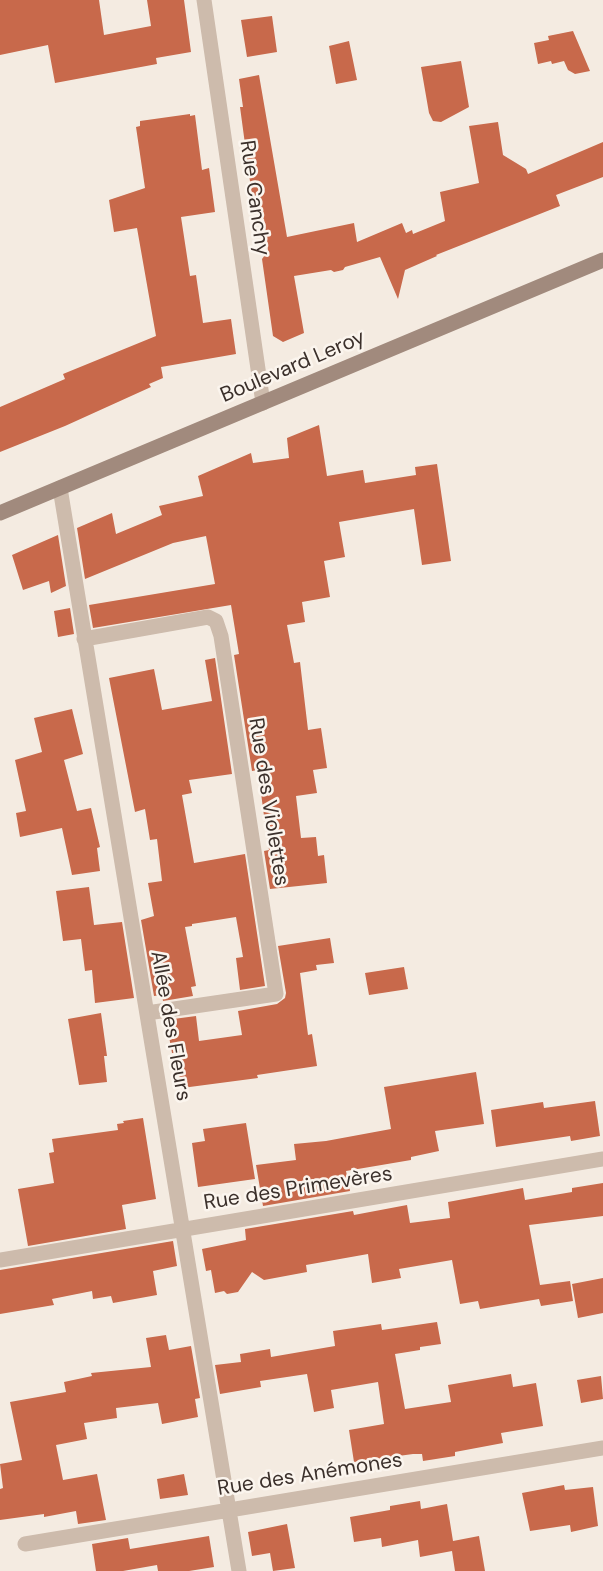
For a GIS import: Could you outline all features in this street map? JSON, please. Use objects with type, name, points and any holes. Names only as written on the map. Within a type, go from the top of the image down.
[{"type":"main road","name":"Boulevard Leroy","points":[[0,513],[603,260]]},
{"type":"street","name":"Rue Canchy","points":[[204,0],[263,403]]},
{"type":"street","name":"Allée des Fleurs","points":[[60,488],[238,1571]]},
{"type":"street","name":"Rue des Violettes","points":[[84,639],[208,617],[216,621],[221,636],[276,994],[147,1013]]},
{"type":"street","name":"Rue des Primevères","points":[[0,1260],[603,1159]]},
{"type":"street","name":"Rue des Anémones","points":[[25,1544],[603,1448]]},
{"type":"building","points":[[0,0],[99,0],[104,35],[151,26],[147,0],[184,0],[191,52],[156,58],[157,64],[55,83],[48,45],[0,55]]},
{"type":"building","points":[[272,16],[277,52],[247,57],[241,20]]},
{"type":"building","points":[[573,31],[590,71],[575,74],[568,70],[564,61],[538,64],[534,43],[549,40],[548,36]]},
{"type":"building","points":[[349,41],[357,80],[336,84],[329,46]]},
{"type":"building","points":[[461,61],[469,107],[441,122],[433,121],[429,113],[421,67]]},
{"type":"building","points":[[259,75],[287,237],[354,223],[357,242],[402,223],[406,233],[412,230],[413,234],[445,221],[440,192],[479,183],[469,126],[498,122],[503,155],[526,169],[528,174],[603,142],[603,177],[556,195],[560,206],[436,255],[405,270],[398,299],[380,257],[334,272],[331,270],[294,276],[304,333],[283,342],[273,336],[262,259],[268,251],[264,219],[254,211],[240,107],[243,107],[239,79]]},
{"type":"building","points":[[190,114],[190,116],[195,115],[202,170],[209,168],[215,212],[181,217],[190,276],[196,275],[203,323],[231,319],[236,354],[161,367],[163,378],[149,384],[151,387],[65,426],[0,452],[0,407],[65,379],[63,374],[156,336],[137,228],[114,232],[109,200],[145,188],[136,127],[140,126],[140,121]]},
{"type":"building","points":[[319,425],[327,476],[363,470],[365,483],[416,475],[415,467],[437,464],[451,561],[422,565],[414,509],[339,522],[345,557],[324,561],[330,597],[302,602],[305,622],[287,625],[294,663],[300,662],[308,730],[321,728],[327,768],[313,770],[317,793],[296,796],[301,838],[316,837],[318,856],[324,855],[327,883],[270,889],[264,851],[269,850],[258,770],[252,771],[234,655],[239,654],[231,605],[93,628],[89,605],[215,584],[206,536],[173,543],[85,579],[77,528],[112,513],[116,534],[162,515],[159,506],[203,496],[198,476],[251,453],[253,463],[289,458],[287,438]]},
{"type":"building","points":[[58,535],[66,586],[51,593],[49,581],[23,590],[12,555]]},
{"type":"building","points":[[70,608],[74,634],[58,637],[54,611]]},
{"type":"building","points":[[215,658],[232,774],[189,780],[192,793],[182,795],[194,863],[245,854],[265,986],[240,990],[236,958],[243,957],[236,917],[185,927],[196,986],[191,987],[193,996],[163,1001],[162,995],[154,996],[141,920],[154,916],[148,883],[162,881],[157,839],[150,840],[145,809],[135,812],[109,678],[154,669],[162,710],[212,701],[205,660]]},
{"type":"building","points":[[72,709],[83,754],[64,760],[77,811],[91,808],[100,847],[97,848],[100,871],[72,875],[62,828],[20,837],[16,813],[26,811],[15,760],[42,752],[34,718]]},
{"type":"building","points":[[89,887],[94,925],[122,922],[134,998],[95,1003],[92,970],[85,971],[81,939],[63,941],[56,891]]},
{"type":"building","points":[[330,938],[334,963],[316,965],[317,970],[300,973],[308,1035],[312,1034],[317,1066],[257,1075],[258,1078],[182,1088],[166,1020],[196,1016],[199,1041],[242,1035],[238,1011],[277,1004],[285,998],[278,946]]},
{"type":"building","points":[[404,967],[408,989],[369,995],[365,973]]},
{"type":"building","points":[[101,1013],[107,1056],[104,1056],[107,1082],[79,1085],[68,1019]]},
{"type":"building","points":[[476,1072],[484,1124],[435,1131],[439,1151],[411,1157],[411,1160],[346,1171],[350,1191],[263,1206],[256,1165],[296,1160],[294,1144],[326,1141],[391,1129],[384,1087]]},
{"type":"building","points":[[595,1101],[600,1136],[571,1141],[570,1136],[496,1147],[491,1110],[543,1102],[544,1108]]},
{"type":"building","points":[[143,1118],[156,1199],[122,1205],[126,1229],[28,1246],[18,1189],[54,1183],[49,1153],[54,1152],[52,1139],[118,1130],[117,1124],[124,1123],[123,1121]]},
{"type":"building","points":[[246,1123],[255,1179],[198,1187],[192,1143],[205,1141],[203,1129]]},
{"type":"building","points":[[603,1183],[603,1216],[529,1225],[540,1285],[570,1281],[573,1301],[541,1306],[539,1299],[480,1309],[478,1301],[460,1304],[452,1260],[399,1269],[401,1278],[372,1283],[368,1254],[306,1265],[307,1272],[264,1280],[252,1272],[238,1292],[227,1294],[224,1291],[215,1293],[211,1270],[206,1271],[202,1249],[246,1240],[245,1229],[353,1211],[354,1215],[407,1205],[410,1223],[450,1218],[448,1202],[523,1188],[525,1200],[572,1192],[572,1188]]},
{"type":"building","points":[[173,1241],[177,1266],[153,1271],[157,1295],[113,1303],[111,1296],[93,1299],[92,1291],[52,1299],[54,1305],[0,1314],[0,1270]]},
{"type":"building","points":[[603,1278],[603,1313],[578,1318],[572,1284]]},
{"type":"building","points":[[437,1322],[441,1344],[395,1354],[405,1409],[451,1402],[448,1385],[511,1374],[513,1387],[536,1383],[543,1426],[501,1433],[503,1443],[455,1452],[455,1456],[423,1461],[422,1454],[413,1454],[354,1462],[349,1430],[384,1424],[378,1382],[331,1390],[334,1408],[314,1412],[307,1374],[260,1381],[261,1387],[220,1394],[215,1365],[241,1362],[240,1354],[270,1349],[271,1357],[335,1346],[333,1331],[381,1324],[382,1330]]},
{"type":"building","points":[[166,1335],[169,1350],[191,1346],[200,1398],[195,1399],[198,1417],[162,1424],[158,1403],[116,1408],[117,1418],[84,1423],[87,1439],[56,1445],[63,1480],[97,1474],[106,1520],[78,1524],[76,1511],[44,1517],[44,1514],[0,1520],[0,1489],[3,1488],[0,1464],[22,1460],[10,1402],[66,1392],[64,1382],[92,1376],[91,1373],[151,1367],[146,1338]]},
{"type":"building","points":[[601,1376],[603,1399],[581,1403],[577,1380]]},
{"type":"building","points":[[184,1474],[188,1495],[160,1499],[157,1479]]},
{"type":"building","points":[[564,1485],[565,1490],[593,1487],[598,1526],[571,1532],[570,1525],[530,1531],[522,1493]]},
{"type":"building","points":[[420,1501],[421,1509],[447,1504],[453,1541],[479,1536],[485,1571],[455,1571],[452,1551],[420,1557],[418,1540],[382,1547],[381,1538],[354,1542],[350,1517],[390,1510],[390,1506]]},
{"type":"building","points":[[287,1524],[295,1568],[273,1571],[270,1553],[252,1556],[248,1532]]},
{"type":"building","points":[[209,1536],[214,1567],[189,1571],[158,1571],[157,1565],[123,1571],[96,1571],[92,1544],[128,1538],[130,1549]]}]
